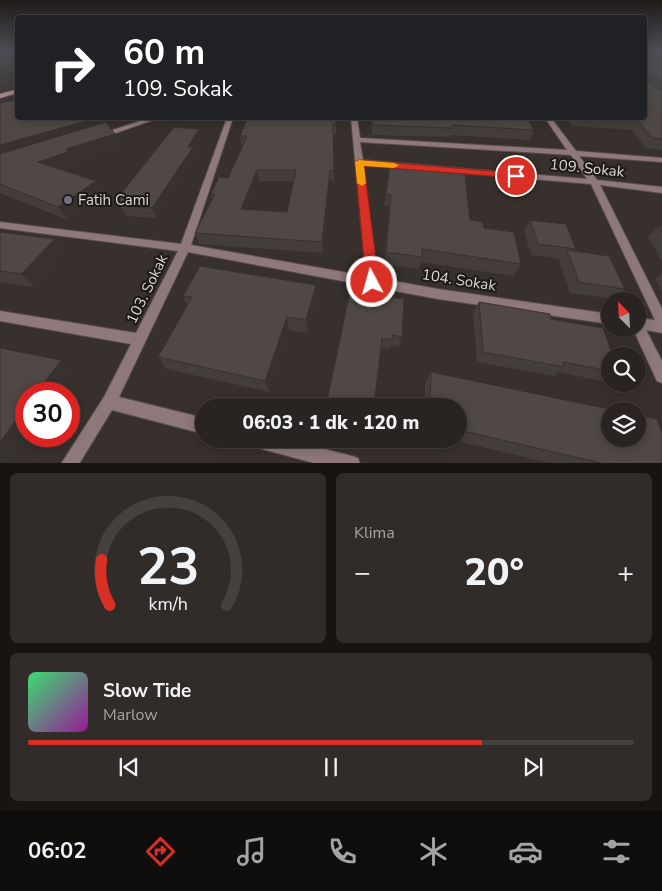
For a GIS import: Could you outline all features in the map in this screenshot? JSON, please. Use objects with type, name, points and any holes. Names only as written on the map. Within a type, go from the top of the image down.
[{"type":"main road","points":[[0,96],[15,93]]},
{"type":"street","points":[[92,138],[150,120]]},
{"type":"street","name":"103. Sokak","points":[[70,463],[109,402],[185,248],[229,120]]},
{"type":"street","points":[[354,120],[372,282]]},
{"type":"street","points":[[549,120],[594,182],[662,322]]},
{"type":"street","points":[[357,140],[573,152],[662,160]]},
{"type":"street","name":"109. Sokak","points":[[359,162],[594,182],[662,190]]},
{"type":"street","name":"104. Sokak","points":[[0,225],[185,248],[372,282],[601,318]]},
{"type":"street","points":[[0,316],[141,340]]},
{"type":"street","points":[[646,326],[662,327]]},
{"type":"street","points":[[644,338],[662,376]]},
{"type":"street","points":[[109,402],[195,424]]},
{"type":"street","points":[[289,448],[348,463]]},
{"type":"building","points":[[647,72],[662,72],[662,82],[652,74],[649,74],[649,82],[662,91],[662,139],[653,138],[637,120],[647,120]]},
{"type":"building","points":[[15,100],[15,120],[90,120],[0,145],[0,103]]},
{"type":"building","points":[[246,120],[336,120],[336,124],[333,124],[334,170],[330,170],[322,242],[195,233],[215,194],[211,194],[219,177],[228,178],[247,136],[240,136]],"holes":[[[257,170],[296,170],[287,212],[241,209]]]},
{"type":"building","points":[[372,120],[528,120],[534,130],[452,125],[453,128],[373,125]]},
{"type":"building","points":[[106,122],[115,134],[66,149],[68,152],[38,162],[96,181],[58,207],[0,184],[0,154]]},
{"type":"building","points":[[174,127],[199,129],[188,147],[193,147],[152,208],[120,206],[120,195]]},
{"type":"building","points":[[390,166],[465,174],[470,220],[483,222],[484,228],[514,232],[521,264],[422,249],[422,257],[386,252],[391,195],[386,194]]},
{"type":"building","points":[[530,220],[566,224],[576,249],[538,244]]},
{"type":"building","points":[[0,232],[55,239],[21,274],[0,271]]},
{"type":"building","points":[[567,250],[609,256],[625,289],[579,282]]},
{"type":"building","points":[[200,266],[316,285],[306,320],[287,317],[265,381],[158,357],[192,297],[183,296]]},
{"type":"building","points":[[350,291],[404,299],[402,337],[393,335],[392,340],[382,338],[375,398],[328,398]]},
{"type":"building","points":[[479,302],[550,314],[551,319],[601,328],[601,338],[607,338],[610,347],[601,347],[601,369],[563,362],[564,367],[483,352]]},
{"type":"building","points":[[0,348],[61,360],[45,382],[15,382],[15,422],[0,442]]},
{"type":"building","points":[[431,372],[601,407],[601,447],[646,447],[646,417],[657,419],[662,433],[662,463],[601,463],[467,432],[467,398],[430,398]]},
{"type":"slow traffic","points":[[362,183],[359,162],[394,165]]},
{"type":"place","name":"Fatih Cami","points":[[68,200]]},
{"type":"route","points":[[372,282],[359,162],[516,176]]}]
